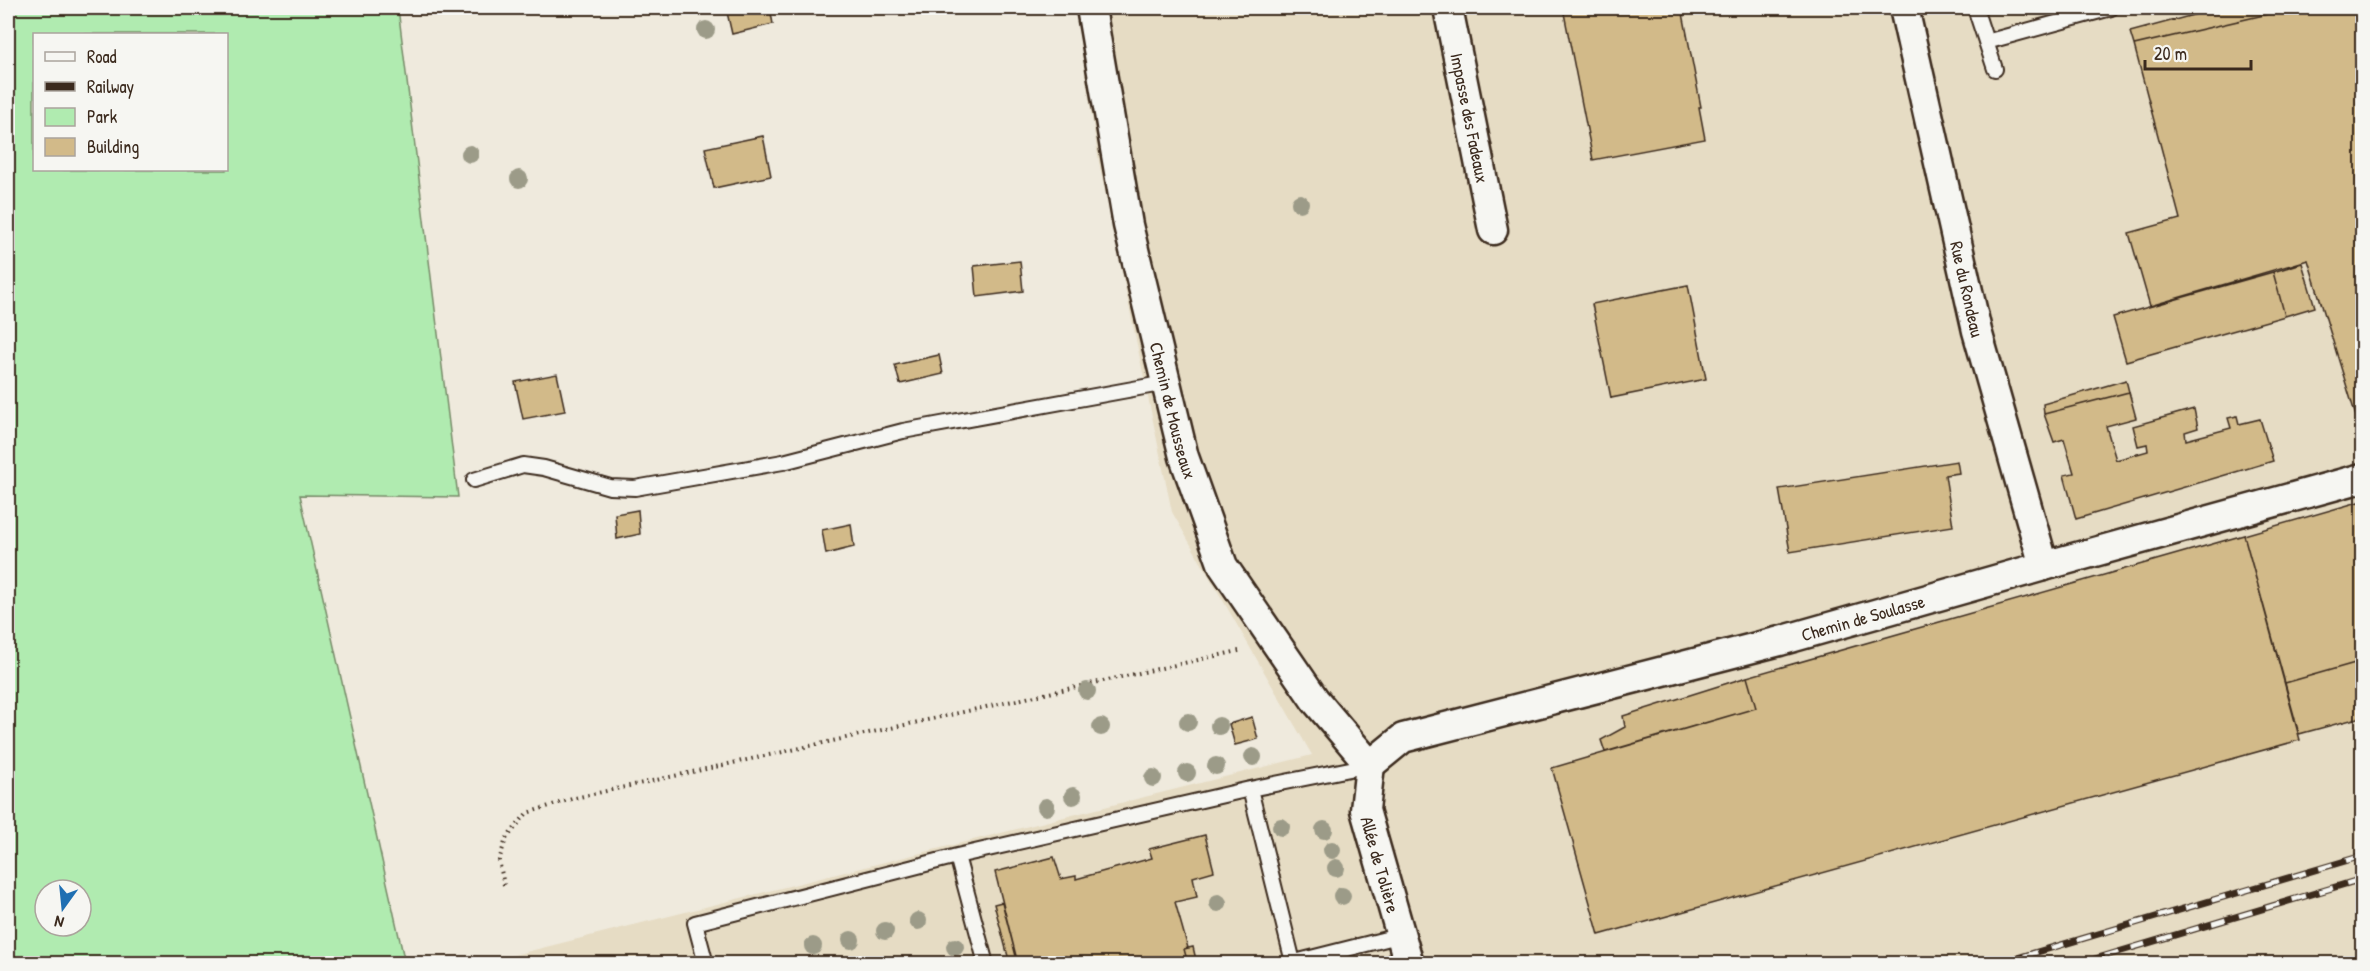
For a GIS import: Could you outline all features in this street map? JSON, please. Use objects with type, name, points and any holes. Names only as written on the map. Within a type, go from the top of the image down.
[{"type":"street","name":"Chemin de Mousseaux","points":[[1091,8],[1128,225],[1184,457],[1224,566],[1315,700],[1370,765]]},
{"type":"street","name":"Impasse des Fadeaux","points":[[1448,8],[1493,230]]},
{"type":"street","name":"Rue du Rondeau","points":[[1904,8],[1977,331],[2044,566]]},
{"type":"street","name":"Chemin de Soulasse","points":[[1370,765],[1403,738],[1780,641],[2362,478]]},
{"type":"street","name":"Allée de Tolière","points":[[1370,765],[1365,810],[1409,963]]},
{"type":"lane","points":[[1975,8],[1995,69]]},
{"type":"lane","points":[[1986,42],[2111,8]]},
{"type":"lane","points":[[474,480],[523,465],[544,468],[610,487],[635,488],[783,462],[903,431],[1166,383]]},
{"type":"lane","points":[[706,963],[695,923],[957,856],[1250,789],[1370,765]]},
{"type":"lane","points":[[1250,789],[1290,963],[1402,934]]},
{"type":"lane","points":[[957,856],[986,963]]},
{"type":"path","points":[[504,885],[499,860],[506,839],[527,813],[574,798],[1275,642]]},
{"type":"shaded area","points":[[1075,8],[2362,8],[2362,963],[478,964],[1312,755],[1172,512],[1099,162]]},
{"type":"green space","points":[[8,8],[398,8],[458,497],[300,495],[405,963],[8,963]]},
{"type":"building","points":[[726,8],[770,8],[773,24],[732,34]]},
{"type":"building","points":[[1563,8],[1682,8],[1705,139],[1593,160]]},
{"type":"building","points":[[2056,8],[2077,8],[2057,12]]},
{"type":"building","points":[[2219,8],[2294,8],[2134,45],[2130,32]]},
{"type":"building","points":[[2294,8],[2362,8],[2362,436],[2308,260],[2150,306],[2129,233],[2180,219],[2134,45]]},
{"type":"building","points":[[763,136],[771,176],[714,188],[705,148]]},
{"type":"building","points":[[1020,261],[1023,291],[977,297],[974,266]]},
{"type":"building","points":[[2302,263],[2315,307],[2285,316],[2273,272]]},
{"type":"building","points":[[2273,272],[2285,316],[2126,361],[2113,317]]},
{"type":"building","points":[[1688,285],[1706,379],[1611,398],[1592,304]]},
{"type":"building","points":[[939,355],[943,374],[900,384],[895,365]]},
{"type":"building","points":[[557,374],[565,411],[523,419],[515,382]]},
{"type":"building","points":[[2126,380],[2129,392],[2044,414],[2043,404]]},
{"type":"building","points":[[2129,392],[2136,418],[2106,426],[2116,460],[2148,451],[2147,444],[2138,446],[2133,426],[2194,409],[2198,428],[2185,432],[2186,440],[2231,428],[2228,418],[2237,416],[2239,424],[2260,419],[2273,461],[2076,519],[2064,475],[2074,473],[2064,439],[2054,442],[2044,414]]},
{"type":"building","points":[[1957,461],[1959,473],[1945,475],[1953,526],[1790,552],[1779,489]]},
{"type":"building","points":[[2362,501],[2362,661],[2285,683],[2244,535]]},
{"type":"building","points":[[638,510],[640,534],[617,539],[615,514]]},
{"type":"building","points":[[851,524],[854,547],[826,554],[822,530]]},
{"type":"building","points":[[2244,535],[2300,740],[1599,935],[1552,768],[1756,708],[1747,677]]},
{"type":"building","points":[[2362,661],[2362,717],[2299,734],[2285,683]]},
{"type":"building","points":[[1747,677],[1756,708],[1605,752],[1601,740],[1625,727],[1623,716]]},
{"type":"building","points":[[1252,717],[1258,739],[1235,745],[1229,724]]},
{"type":"building","points":[[1205,835],[1214,871],[1193,877],[1197,897],[1175,902],[1188,948],[1184,949],[1188,964],[1018,964],[995,872],[1054,857],[1061,879],[1076,876],[1076,879],[1152,858],[1149,849]]},
{"type":"building","points":[[1002,902],[1018,964],[1010,964],[994,904]]},
{"type":"building","points":[[1193,947],[1197,964],[1188,964],[1184,949]]},
{"type":"railway","points":[[1997,964],[2362,856]]},
{"type":"railway","points":[[2078,964],[2362,879]]}]
